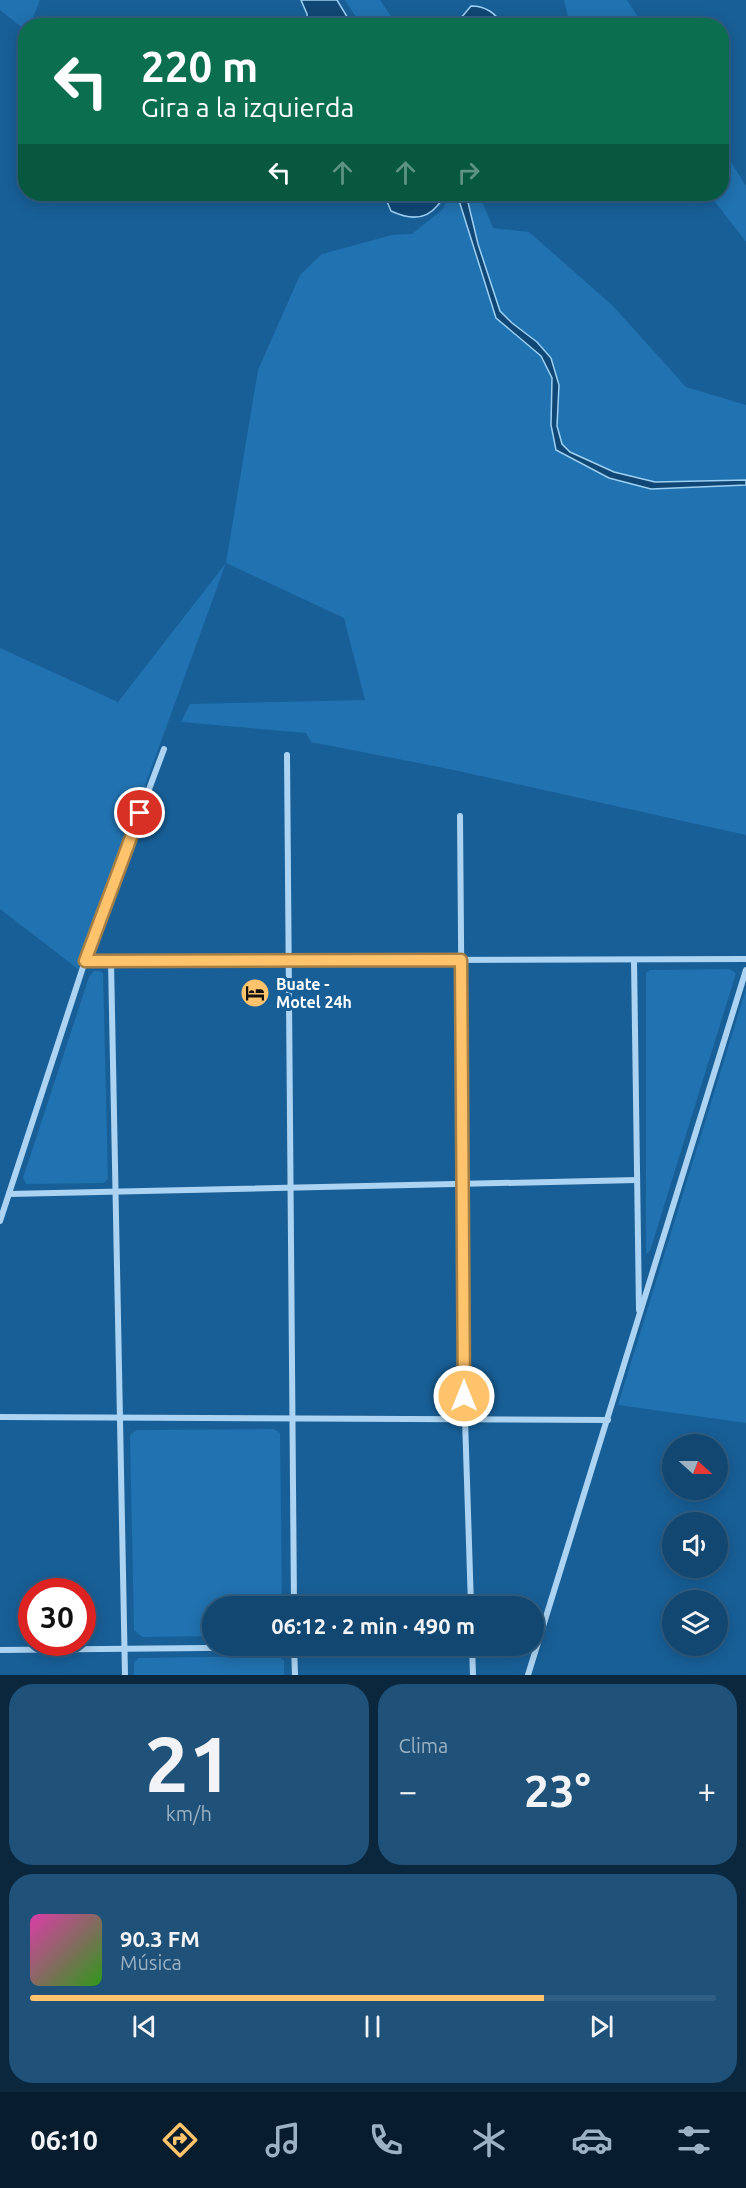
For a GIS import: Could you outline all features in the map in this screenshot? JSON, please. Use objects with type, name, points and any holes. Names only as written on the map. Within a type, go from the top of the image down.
[{"type":"street","points":[[0,1221],[85,961],[164,749]]},
{"type":"street","points":[[287,755],[294,1596]]},
{"type":"street","points":[[460,816],[465,1419],[471,1596]]},
{"type":"street","points":[[85,961],[746,959]]},
{"type":"street","points":[[634,960],[639,1318]]},
{"type":"street","points":[[111,961],[125,1675]]},
{"type":"street","points":[[544,1619],[608,1420],[746,970]]},
{"type":"street","points":[[9,1194],[637,1180]]},
{"type":"street","points":[[0,1417],[608,1420]]},
{"type":"street","points":[[0,1650],[202,1647]]},
{"type":"street","points":[[294,1656],[295,1675]]},
{"type":"street","points":[[472,1656],[473,1675]]},
{"type":"street","points":[[528,1675],[533,1656]]},
{"type":"shaded area","points":[[0,0],[40,0],[33,18],[18,18],[18,25],[0,10]]},
{"type":"shaded area","points":[[301,0],[337,0],[348,18],[307,18]]},
{"type":"shaded area","points":[[345,0],[380,0],[392,18],[357,18]]},
{"type":"shaded area","points":[[564,0],[627,0],[639,18],[568,18]]},
{"type":"shaded area","points":[[471,6],[490,11],[498,18],[461,18]]},
{"type":"shaded area","points":[[729,159],[746,186],[746,242],[714,201],[729,201]]},
{"type":"shaded area","points":[[387,201],[441,201],[432,211],[422,216],[410,217],[391,211]]},
{"type":"shaded area","points":[[446,201],[482,201],[493,228],[529,232],[613,306],[686,387],[746,405],[746,835],[454,770],[311,742],[306,733],[181,722],[190,704],[365,700],[344,618],[226,563],[258,370],[300,275],[322,254],[392,235],[412,234],[443,209]]},
{"type":"shaded area","points":[[459,201],[468,201],[478,244],[500,311],[537,342],[551,358],[559,385],[557,426],[562,444],[570,452],[614,472],[655,482],[746,480],[746,485],[651,489],[609,478],[556,450],[551,425],[552,378],[541,356],[496,318]]},
{"type":"shaded area","points":[[226,563],[78,969],[0,909],[0,648],[118,702]]},
{"type":"shaded area","points":[[729,969],[736,973],[650,1251],[646,1254],[646,973],[650,970]]},
{"type":"shaded area","points":[[94,971],[103,973],[108,1178],[104,1183],[26,1184],[23,1178],[89,977]]},
{"type":"shaded area","points":[[746,989],[746,1423],[618,1405]]},
{"type":"shaded area","points":[[274,1429],[280,1433],[282,1596],[202,1596],[202,1636],[142,1637],[134,1630],[130,1435],[137,1430]]},
{"type":"shaded area","points":[[277,1656],[284,1660],[284,1675],[134,1675],[134,1662],[139,1658]]},
{"type":"place","name":"Buate - Motel 24h","points":[[255,993]]},
{"type":"route","points":[[140,813],[85,961],[461,960],[464,1396]]}]
